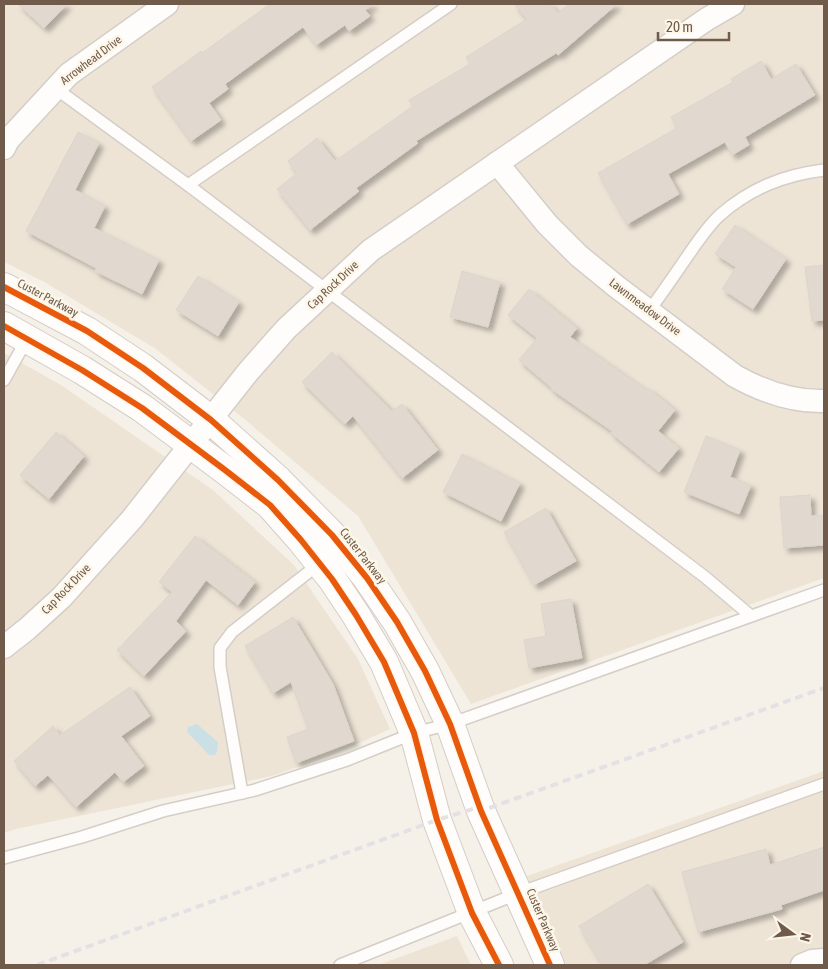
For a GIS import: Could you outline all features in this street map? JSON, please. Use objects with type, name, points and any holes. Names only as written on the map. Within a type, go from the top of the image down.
[{"type":"street","name":"Arrowhead Drive","points":[[4,148],[8,140],[68,74],[167,4]]},
{"type":"street","name":"Cap Rock Drive","points":[[4,646],[27,629],[62,597],[132,518],[248,372],[286,329],[371,250],[707,19],[733,4]]},
{"type":"street","name":"Lawnmeadow Drive","points":[[497,163],[547,224],[579,256],[735,376],[749,384],[777,395],[804,400],[824,401]]},
{"type":"street","name":"Custer Parkway","points":[[4,287],[87,331],[143,368],[211,420],[278,480],[332,535],[367,578],[397,622],[425,671],[450,724],[481,811],[550,965]]},
{"type":"street","points":[[15,333],[82,370],[134,403],[191,444],[270,505],[301,540],[356,615],[384,662],[414,733],[437,820],[472,913],[499,965]]},
{"type":"street","points":[[802,965],[812,961],[824,960]]},
{"type":"lane","points":[[188,185],[451,4]]},
{"type":"lane","points":[[55,88],[327,290],[705,577],[751,616]]},
{"type":"lane","points":[[649,311],[697,243],[719,216],[749,193],[762,187],[798,174],[824,170]]},
{"type":"lane","points":[[4,380],[15,333]]},
{"type":"lane","points":[[242,793],[220,668],[220,648],[232,632],[319,564]]},
{"type":"lane","points":[[4,858],[82,837],[163,811],[242,793],[347,760],[414,733],[450,724],[824,590]]},
{"type":"lane","points":[[340,965],[519,893],[824,784]]},
{"type":"shaded area","points":[[4,4],[824,4],[824,578],[471,704],[358,516],[248,422],[156,349],[46,283],[4,262]]},
{"type":"shaded area","points":[[4,353],[61,385],[213,490],[294,565],[358,659],[390,729],[335,754],[272,776],[4,833]]},
{"type":"shaded area","points":[[197,724],[218,742],[215,755],[209,755],[187,732],[188,727]]},
{"type":"shaded area","points":[[824,771],[824,965],[560,965],[541,923],[527,876]]},
{"type":"shaded area","points":[[457,936],[471,965],[378,965]]},
{"type":"building","points":[[18,4],[67,4],[44,28]]},
{"type":"building","points":[[270,4],[374,4],[365,10],[370,16],[349,31],[345,25],[316,45],[303,27],[225,84],[228,89],[209,103],[221,120],[191,141],[152,87]]},
{"type":"building","points":[[514,4],[550,4],[558,13],[569,4],[617,4],[558,55],[556,53],[416,141],[418,143],[356,188],[359,191],[310,230],[277,189],[297,173],[288,161],[317,138],[335,161],[413,106],[409,100],[470,64],[466,57],[527,19]]},
{"type":"building","points":[[761,61],[771,79],[796,64],[815,95],[745,137],[749,145],[732,155],[725,142],[668,174],[679,194],[627,224],[598,173],[677,128],[671,117],[733,82],[731,79]]},
{"type":"building","points":[[78,132],[99,143],[75,190],[105,206],[94,228],[159,260],[142,294],[95,271],[96,268],[26,231]]},
{"type":"building","points":[[735,225],[786,259],[753,309],[722,289],[736,267],[715,254]]},
{"type":"building","points":[[824,265],[824,320],[812,321],[805,267]]},
{"type":"building","points":[[462,271],[500,282],[488,327],[450,317]]},
{"type":"building","points":[[198,276],[239,302],[218,336],[176,310]]},
{"type":"building","points":[[529,289],[577,328],[570,337],[646,390],[648,388],[675,410],[658,431],[679,448],[659,472],[611,433],[612,431],[551,389],[519,360],[537,338],[508,315]]},
{"type":"building","points":[[332,352],[392,411],[402,404],[438,450],[402,478],[353,416],[345,424],[302,382]]},
{"type":"building","points":[[56,432],[84,456],[49,499],[20,475]]},
{"type":"building","points":[[706,436],[740,450],[730,477],[751,485],[739,514],[684,492]]},
{"type":"building","points":[[462,454],[520,483],[501,521],[443,492]]},
{"type":"building","points":[[810,495],[811,516],[824,515],[824,545],[784,548],[780,497]]},
{"type":"building","points":[[546,508],[576,561],[534,585],[504,532]]},
{"type":"building","points":[[195,536],[255,582],[238,605],[206,580],[176,621],[186,631],[144,676],[117,650],[172,592],[159,582]]},
{"type":"building","points":[[571,599],[582,658],[529,668],[524,640],[546,636],[541,604]]},
{"type":"building","points":[[293,617],[333,684],[354,741],[296,763],[287,737],[308,729],[291,682],[273,693],[245,646]]},
{"type":"building","points":[[130,687],[150,716],[121,736],[144,766],[123,782],[115,772],[76,807],[48,775],[35,786],[14,761],[53,726],[60,735]]},
{"type":"building","points":[[824,847],[824,890],[781,905],[782,909],[698,932],[682,872],[766,849],[770,865]]},
{"type":"building","points":[[648,884],[683,942],[644,965],[602,965],[579,926]]},
{"type":"railway","points":[[37,965],[437,820],[476,808],[481,811],[824,688]]},
{"type":"cycle path","points":[[4,287],[87,331],[143,368],[211,420],[278,480],[332,535],[367,578],[397,622],[425,671],[450,724],[481,811],[550,965]]},
{"type":"cycle path","points":[[4,326],[82,370],[142,408],[225,470],[270,505],[332,579],[384,662],[414,733],[437,820],[472,913],[499,965]]}]
